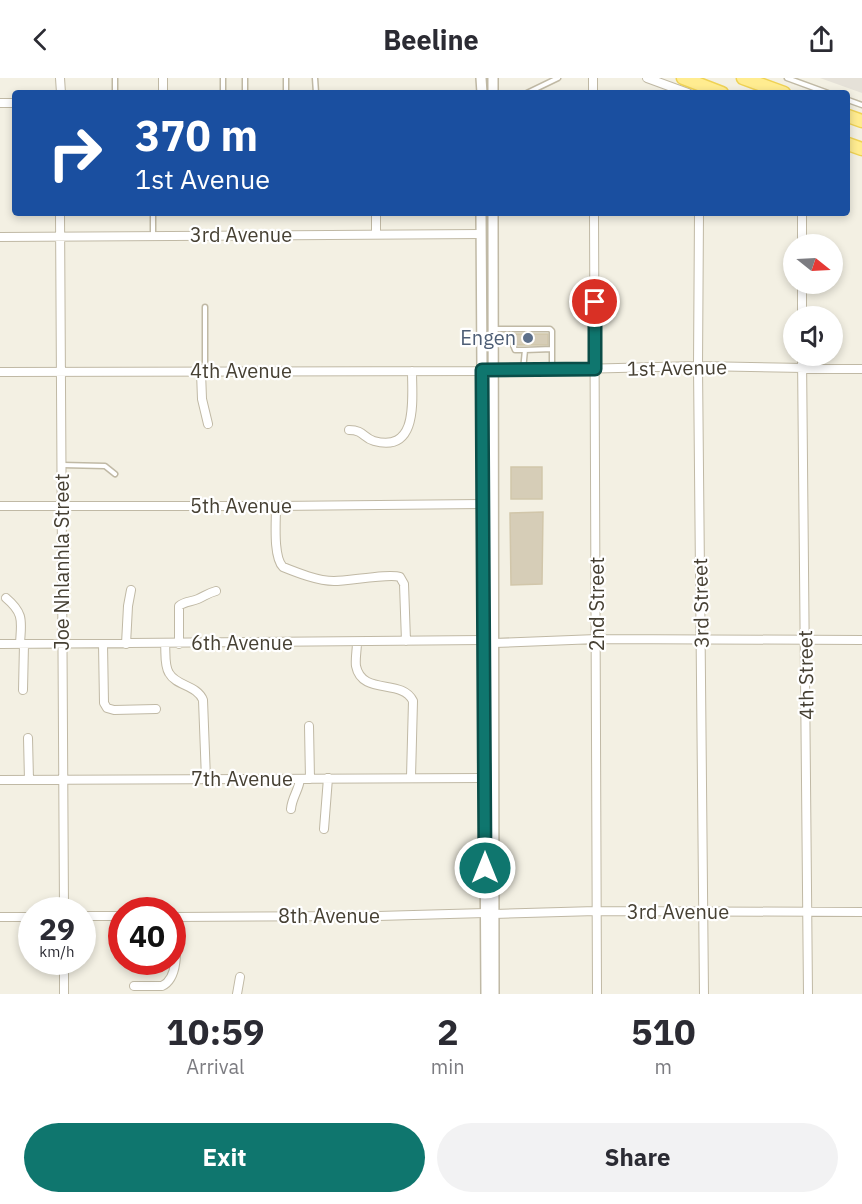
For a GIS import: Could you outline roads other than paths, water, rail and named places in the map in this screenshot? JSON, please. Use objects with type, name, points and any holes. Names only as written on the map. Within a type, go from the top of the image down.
[{"type":"main road","points":[[683,78],[714,90]]},
{"type":"main road","points":[[743,78],[776,90]]},
{"type":"street","points":[[647,78],[680,90]]},
{"type":"street","name":"Joe Nhlanhla Street","points":[[60,216],[64,897]]},
{"type":"street","points":[[376,216],[376,234]]},
{"type":"street","points":[[481,216],[484,778],[494,994]]},
{"type":"street","points":[[486,994],[494,643],[493,216]]},
{"type":"street","name":"2nd Street","points":[[594,216],[597,994]]},
{"type":"street","name":"3rd Street","points":[[699,216],[698,366],[704,994]]},
{"type":"street","points":[[802,216],[802,234]]},
{"type":"street","name":"3rd Avenue","points":[[0,237],[481,234]]},
{"type":"street","name":"1st Avenue","points":[[482,370],[698,366],[862,369]]},
{"type":"street","name":"4th Street","points":[[802,367],[808,994]]},
{"type":"street","name":"4th Avenue","points":[[0,372],[482,370]]},
{"type":"street","points":[[350,430],[361,431],[372,441],[389,443],[403,436],[411,416],[412,371]]},
{"type":"street","points":[[203,372],[202,399],[207,424]]},
{"type":"street","name":"5th Avenue","points":[[0,506],[482,504]]},
{"type":"street","points":[[276,506],[278,555],[280,564],[284,567],[332,581],[393,574],[400,577],[404,584],[406,641]]},
{"type":"street","points":[[126,644],[131,590]]},
{"type":"street","points":[[179,644],[179,606],[199,599],[206,593],[216,591]]},
{"type":"street","points":[[6,598],[16,606],[21,615],[23,690]]},
{"type":"street","points":[[494,643],[597,639],[862,640]]},
{"type":"street","name":"6th Avenue","points":[[0,644],[483,640]]},
{"type":"street","points":[[357,642],[357,669],[363,678],[373,685],[403,690],[413,702],[411,777]]},
{"type":"street","points":[[103,644],[104,703],[107,708],[114,710],[156,709]]},
{"type":"street","points":[[165,644],[166,665],[170,676],[198,692],[203,700],[206,779]]},
{"type":"street","points":[[309,726],[310,778]]},
{"type":"street","points":[[28,738],[29,780]]},
{"type":"street","points":[[291,809],[291,802],[299,789],[300,778]]},
{"type":"street","points":[[324,830],[328,778]]},
{"type":"street","name":"7th Avenue","points":[[0,780],[484,778]]},
{"type":"street","name":"3rd Avenue","points":[[489,913],[862,912]]},
{"type":"street","name":"8th Avenue","points":[[186,916],[378,916],[489,913]]},
{"type":"street","points":[[0,917],[18,916]]},
{"type":"street","points":[[64,975],[64,994]]},
{"type":"street","points":[[134,986],[164,985],[173,975]]},
{"type":"street","points":[[237,994],[240,977]]},
{"type":"lane","points":[[533,90],[558,78]]},
{"type":"lane","points":[[787,78],[820,90]]},
{"type":"lane","points":[[153,216],[153,236]]},
{"type":"lane","points":[[203,372],[205,307]]},
{"type":"lane","points":[[493,328],[550,329],[552,331],[552,370]]},
{"type":"lane","points":[[512,334],[513,329]]},
{"type":"lane","points":[[513,345],[515,350],[552,349]]},
{"type":"lane","points":[[524,370],[525,350]]},
{"type":"lane","points":[[61,465],[105,466],[115,474]]},
{"type":"place","name":"Engen","points":[[528,338]]}]
